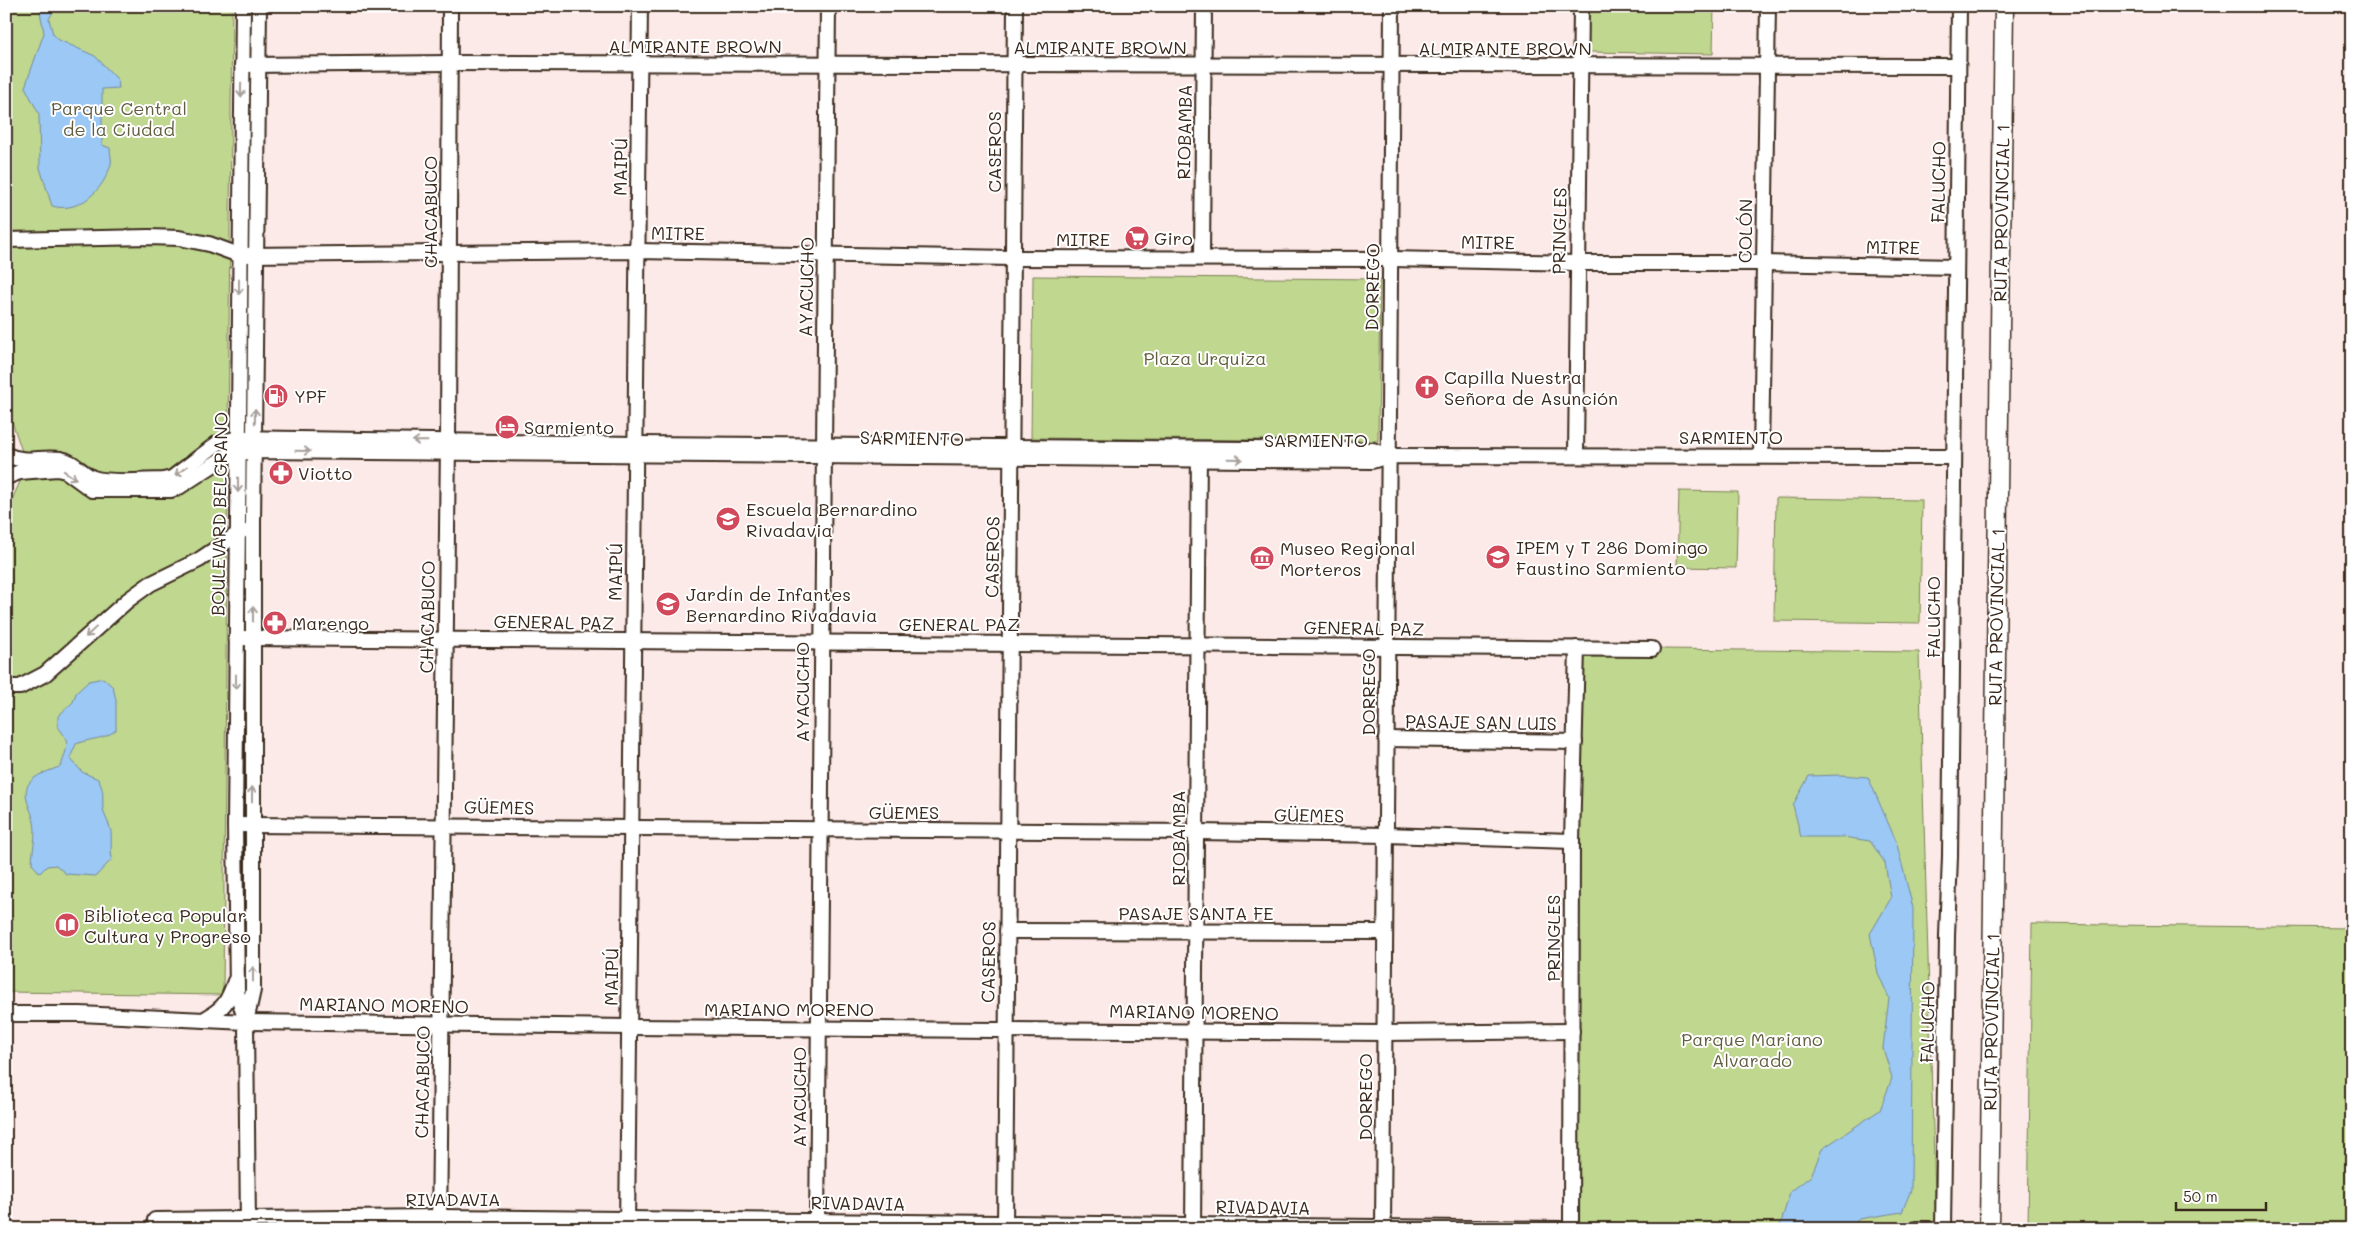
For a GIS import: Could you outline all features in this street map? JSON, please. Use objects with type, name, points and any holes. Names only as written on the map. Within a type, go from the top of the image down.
[{"type":"main road","name":"RUTA PROVINCIAL 1","points":[[1989,1229],[2004,6]]},
{"type":"street","name":"BOULEVARD BELGRANO","points":[[243,6],[239,255],[235,825],[237,992],[246,1022]]},
{"type":"street","name":"BOULEVARD BELGRANO","points":[[248,1224],[246,1022],[253,990],[253,523],[259,6]]},
{"type":"street","name":"CHACABUCO","points":[[439,1223],[448,447],[450,6]]},
{"type":"street","name":"MAIPÚ","points":[[627,1224],[640,6]]},
{"type":"street","name":"AYACUCHO","points":[[817,1225],[828,6]]},
{"type":"street","name":"CASEROS","points":[[1005,1226],[1015,6]]},
{"type":"street","name":"RIOBAMBA","points":[[1202,258],[1204,6]]},
{"type":"street","name":"DORREGO","points":[[1383,1228],[1392,6]]},
{"type":"street","name":"PRINGLES","points":[[1576,455],[1581,6]]},
{"type":"street","name":"COLÓN","points":[[1761,456],[1768,6]]},
{"type":"street","name":"FALUCHO","points":[[1943,1229],[1950,856],[1958,6]]},
{"type":"street","name":"ALMIRANTE BROWN","points":[[242,65],[450,63],[1767,68],[1958,66]]},
{"type":"street","points":[[6,240],[179,238],[210,244],[239,255]]},
{"type":"street","name":"MITRE","points":[[239,255],[638,251],[1012,258],[1391,259],[1956,267]]},
{"type":"street","points":[[6,477],[20,472],[57,469],[66,471],[92,490],[172,478],[218,443],[239,446]]},
{"type":"street","name":"SARMIENTO","points":[[239,446],[1199,454],[1372,460],[1388,456],[1576,455],[1953,457]]},
{"type":"street","points":[[6,473],[6,454],[24,460],[57,458],[68,460],[92,477],[128,485]]},
{"type":"street","name":"RIOBAMBA","points":[[1194,1227],[1199,454]]},
{"type":"street","points":[[6,687],[20,687],[45,674],[128,600],[150,584],[199,560],[253,523]]},
{"type":"street","name":"GENERAL PAZ","points":[[236,638],[1010,642],[1652,649]]},
{"type":"street","name":"PRINGLES","points":[[1571,1229],[1572,841],[1577,648]]},
{"type":"street","name":"PASAJE SAN LUIS","points":[[1386,739],[1575,742]]},
{"type":"street","name":"GÜEMES","points":[[235,825],[443,825],[820,831],[1197,832],[1386,835],[1572,841]]},
{"type":"street","name":"PASAJE SANTA FE","points":[[1007,931],[1385,932]]},
{"type":"street","points":[[204,1019],[219,1010],[229,1000],[237,976]]},
{"type":"street","name":"MARIANO MORENO","points":[[6,1014],[204,1019],[246,1022],[629,1027],[1384,1033],[1572,1032]]},
{"type":"street","name":"RIVADAVIA","points":[[155,1220],[248,1224],[439,1223],[1560,1229]]},
{"type":"street","points":[[1917,1229],[1943,1229]]},
{"type":"green space","name":"Parque Central de la Ciudad","points":[[6,6],[232,6],[223,995],[6,992],[6,513],[27,466],[6,404]]},
{"type":"green space","points":[[1587,6],[1714,6],[1713,54],[1586,52]]},
{"type":"green space","name":"Plaza Urquiza","points":[[1033,276],[1380,279],[1378,441],[1031,438]]},
{"type":"green space","points":[[1679,491],[1738,492],[1736,568],[1677,567]]},
{"type":"green space","points":[[1776,498],[1922,500],[1920,623],[1774,621]]},
{"type":"green space","name":"Parque Mariano Alvarado","points":[[1577,648],[1919,652],[1936,1229],[1571,1229]]},
{"type":"green space","points":[[2032,924],[2352,928],[2352,1229],[2028,1229]]},
{"type":"water","points":[[39,6],[56,6],[49,19],[53,34],[59,40],[95,56],[118,80],[119,88],[102,89],[102,145],[110,148],[111,164],[108,173],[97,190],[89,197],[81,203],[62,208],[52,206],[40,168],[39,114],[25,87],[44,33]]},
{"type":"water","points":[[103,678],[113,687],[116,700],[116,730],[107,736],[76,744],[70,758],[82,772],[98,779],[100,783],[103,809],[111,832],[112,859],[96,876],[66,874],[56,865],[47,866],[40,873],[32,864],[35,827],[26,790],[34,778],[61,766],[67,745],[65,737],[58,727],[58,716],[73,702],[76,693],[89,681]]},
{"type":"water","points":[[1840,775],[1868,777],[1896,841],[1913,908],[1911,1190],[1902,1212],[1859,1219],[1849,1229],[1777,1229],[1781,1223],[1790,1192],[1811,1176],[1822,1149],[1880,1110],[1892,1078],[1883,1048],[1889,998],[1878,973],[1870,934],[1891,898],[1885,863],[1870,841],[1843,837],[1801,837],[1793,805],[1809,776]]},
{"type":"place","name":"Giro","points":[[1137,238]]},
{"type":"place","name":"Capilla Nuestra Señora de Asunción","points":[[1427,387]]},
{"type":"place","name":"YPF","points":[[276,396]]},
{"type":"place","name":"Sarmiento","points":[[507,427]]},
{"type":"place","name":"Viotto","points":[[281,473]]},
{"type":"place","name":"Escuela Bernardino Rivadavia","points":[[728,519]]},
{"type":"place","name":"IPEM y T 286 Domingo Faustino Sarmiento","points":[[1498,557]]},
{"type":"place","name":"Museo Regional Morteros","points":[[1262,558]]},
{"type":"place","name":"Jardín de Infantes Bernardino Rivadavia","points":[[668,604]]},
{"type":"place","name":"Marengo","points":[[275,623]]},
{"type":"place","name":"Biblioteca Popular Cultura y Progreso","points":[[67,925]]}]
